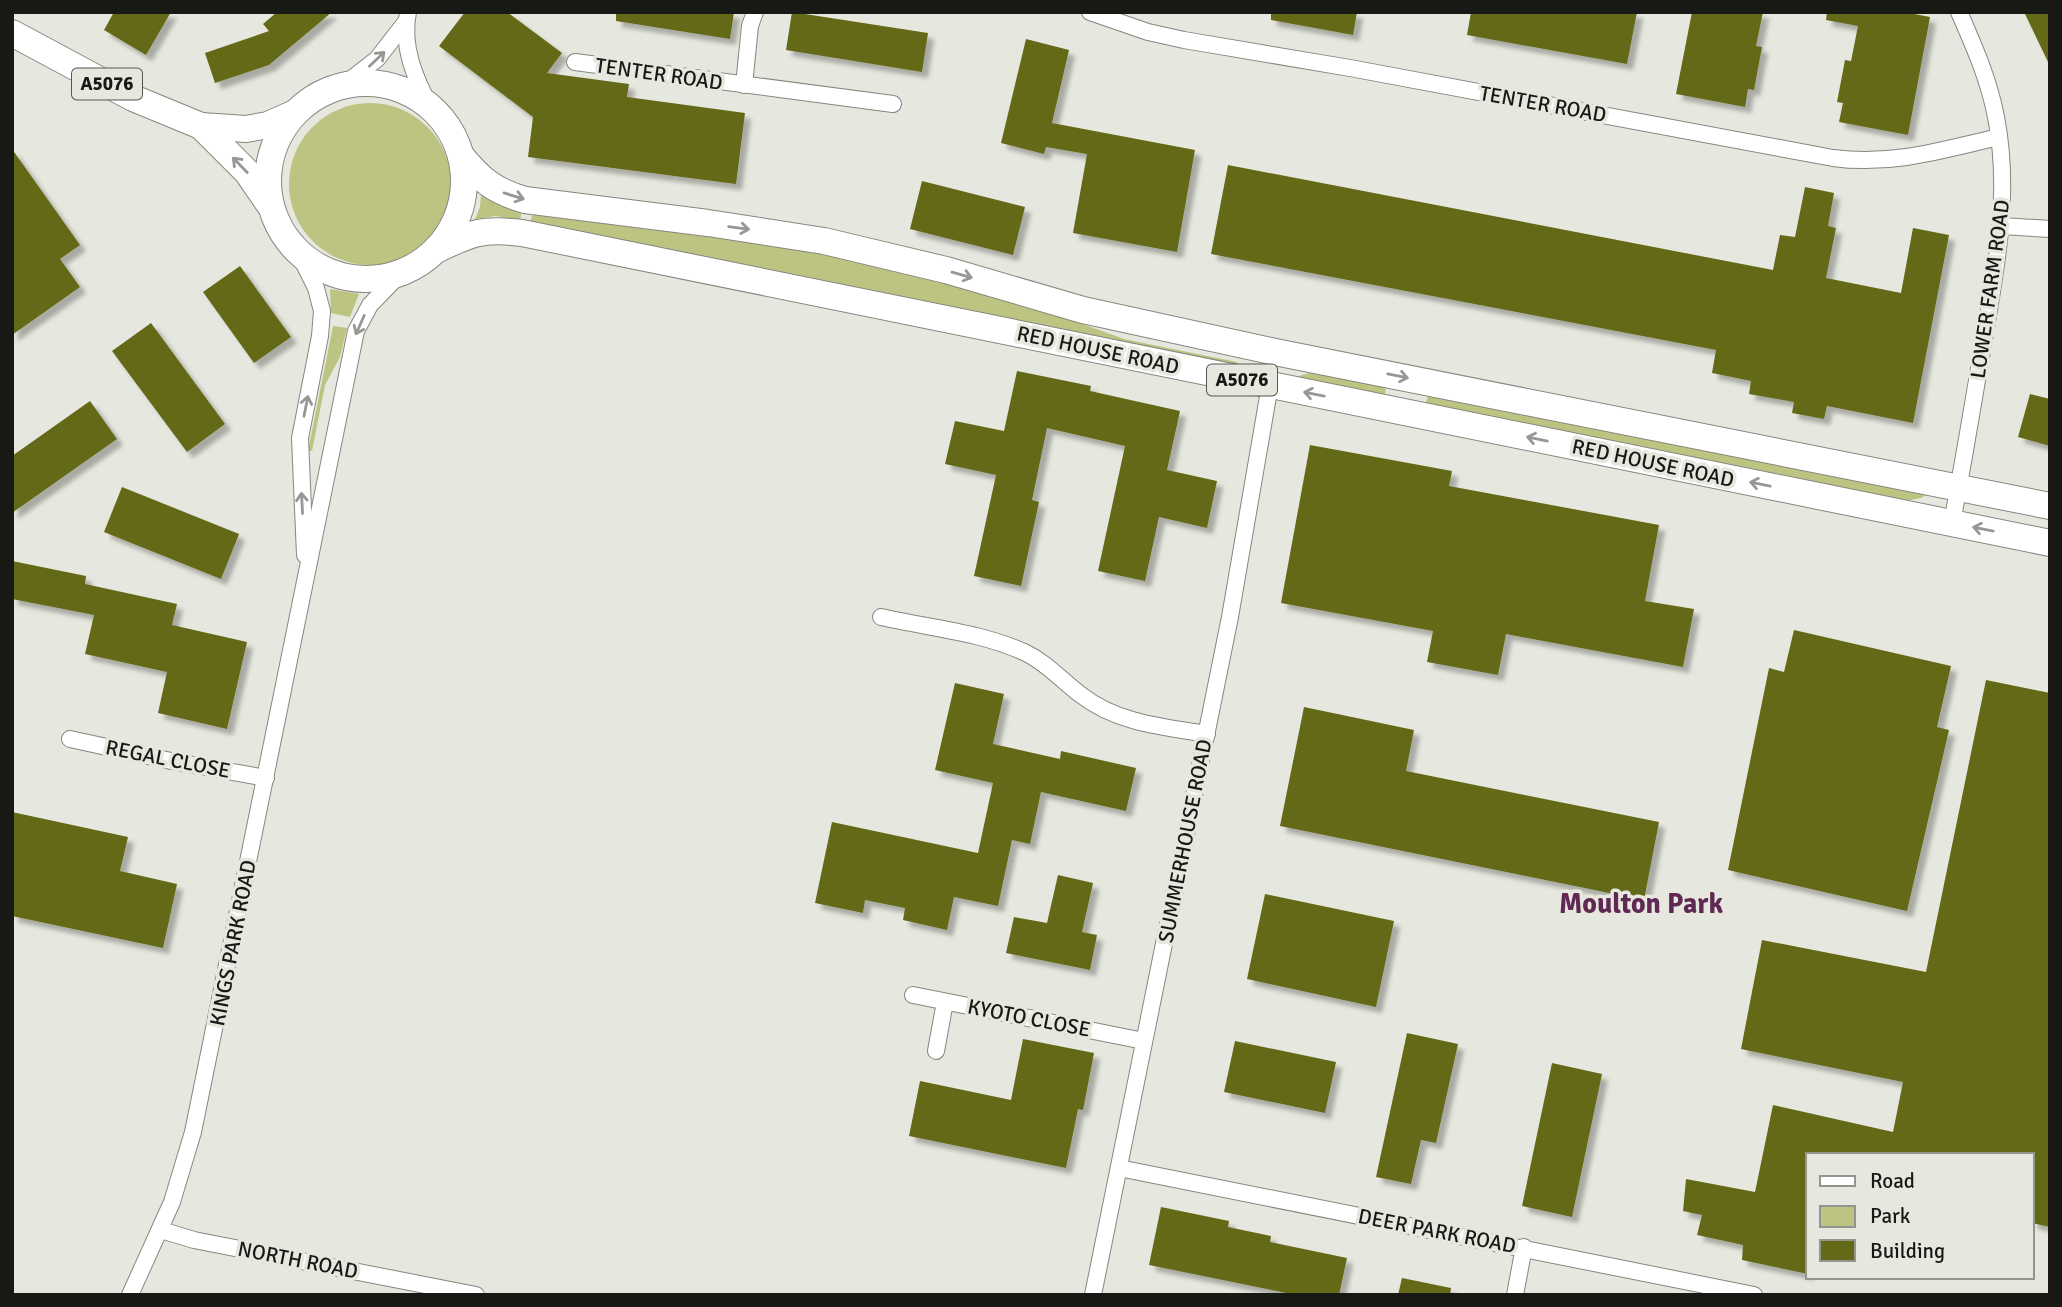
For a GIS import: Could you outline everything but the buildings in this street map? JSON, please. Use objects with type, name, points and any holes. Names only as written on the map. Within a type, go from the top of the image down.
[{"type":"main road","name":"A5076","points":[[14,32],[133,97],[201,126],[246,129],[268,125],[295,113]]},
{"type":"main road","points":[[360,83],[379,84],[416,97],[431,108],[454,138],[461,156],[463,196],[453,225],[436,250],[420,263],[384,278],[347,278],[321,268],[298,251],[278,225],[268,192],[271,158],[280,134],[295,113],[324,92],[341,87],[360,83]]},
{"type":"main road","name":"A5076","points":[[201,126],[247,172],[272,209]]},
{"type":"main road","points":[[461,156],[481,180],[504,194],[525,200],[824,241],[946,270],[1083,310],[2050,506]]},
{"type":"main road","name":"RED HOUSE ROAD","points":[[436,250],[471,233],[487,230],[522,233],[2050,543]]},
{"type":"main road","points":[[1083,310],[1127,331],[1251,358],[1263,368],[1270,386]]},
{"type":"street","name":"TENTER ROAD","points":[[744,85],[754,12]]},
{"type":"street","name":"TENTER ROAD","points":[[1090,12],[1149,32],[1184,40],[1350,68],[1833,158],[1872,162],[1895,160],[1999,136]]},
{"type":"street","name":"LOWER FARM ROAD","points":[[1952,523],[2002,226],[2004,196],[1999,136],[1984,72],[1959,12]]},
{"type":"street","points":[[341,87],[377,59],[406,18]]},
{"type":"street","points":[[406,18],[412,68],[431,108]]},
{"type":"street","name":"TENTER ROAD","points":[[575,62],[893,104]]},
{"type":"street","points":[[2002,226],[2050,229]]},
{"type":"street","name":"KINGS PARK ROAD","points":[[298,251],[316,288],[322,311],[320,336],[300,438],[306,582]]},
{"type":"street","name":"KINGS PARK ROAD","points":[[130,1295],[162,1230],[193,1132],[356,331],[370,304],[402,272]]},
{"type":"street","name":"SUMMERHOUSE ROAD","points":[[1093,1295],[1230,617],[1270,386]]},
{"type":"street","points":[[881,617],[1005,644],[1029,655],[1079,694],[1113,714],[1155,726],[1206,734]]},
{"type":"street","name":"REGAL CLOSE","points":[[70,739],[266,778]]},
{"type":"street","name":"KYOTO CLOSE","points":[[913,995],[1144,1041]]},
{"type":"street","points":[[936,1051],[945,1002]]},
{"type":"street","name":"DEER PARK ROAD","points":[[1119,1168],[1754,1295]]},
{"type":"street","name":"NORTH ROAD","points":[[162,1230],[194,1240],[476,1295]]},
{"type":"street","points":[[1515,1295],[1524,1247]]},
{"type":"green space","points":[[370,103],[401,109],[428,126],[445,153],[451,184],[445,215],[428,242],[401,259],[370,265],[339,259],[312,242],[295,215],[289,184],[295,153],[312,126],[339,109]]},
{"type":"green space","points":[[481,194],[522,210],[520,221],[496,216],[475,219]]},
{"type":"green space","points":[[533,212],[782,246],[883,267],[1038,308],[1124,339],[1237,362],[1236,366],[530,223]]},
{"type":"green space","points":[[330,289],[359,294],[350,317],[331,313]]},
{"type":"green space","points":[[333,326],[347,328],[340,357],[325,385],[312,451],[308,451]]},
{"type":"green space","points":[[1321,370],[1386,384],[1385,396],[1295,377]]},
{"type":"green space","points":[[1429,394],[1927,494],[1904,501],[1425,404]]},
{"type":"district","name":"Moulton Park","points":[[1641,904]]}]
